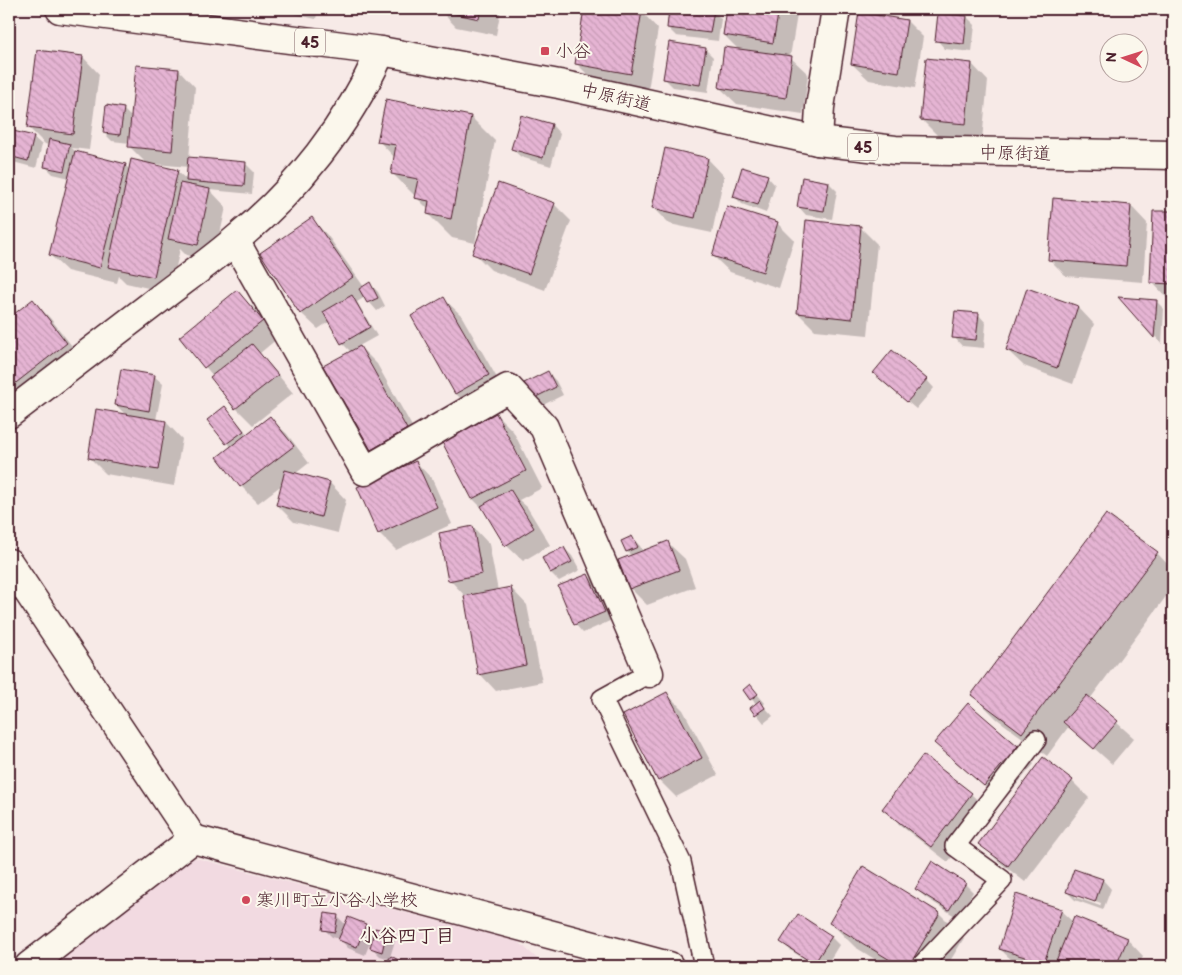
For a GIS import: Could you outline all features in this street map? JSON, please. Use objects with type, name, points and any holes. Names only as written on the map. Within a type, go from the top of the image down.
[{"type":"street","name":"中原街道","points":[[60,9],[381,51],[559,84],[818,141],[895,150],[1173,156]]},
{"type":"street","points":[[818,141],[820,107],[836,9]]},
{"type":"street","points":[[9,414],[235,240],[276,203],[318,155],[350,111],[381,51]]},
{"type":"street","points":[[235,240],[365,471],[508,388],[544,427],[649,673]]},
{"type":"street","points":[[9,563],[193,839],[669,966]]},
{"type":"street","points":[[30,966],[193,839]]},
{"type":"street","points":[[578,943],[595,966]]},
{"type":"lane","points":[[649,673],[602,699],[681,862],[704,966]]},
{"type":"lane","points":[[921,966],[1002,880],[955,846],[1036,740]]},
{"type":"shaded area","name":"寒川町立小谷小学校","points":[[192,857],[519,942],[545,966],[51,966]]},
{"type":"building","points":[[438,9],[481,9],[479,19]]},
{"type":"building","points":[[584,9],[630,9],[642,11],[631,74],[575,64]]},
{"type":"building","points":[[669,9],[714,10],[710,33],[667,28]]},
{"type":"building","points":[[727,9],[779,9],[773,43],[723,35]]},
{"type":"building","points":[[859,12],[907,20],[899,72],[851,64]]},
{"type":"building","points":[[938,13],[967,16],[964,44],[935,41]]},
{"type":"building","points":[[669,42],[706,48],[700,85],[663,79]]},
{"type":"building","points":[[724,47],[792,56],[786,98],[719,88]]},
{"type":"building","points":[[37,50],[83,56],[73,134],[27,128]]},
{"type":"building","points":[[926,58],[972,63],[966,124],[920,120]]},
{"type":"building","points":[[136,65],[179,69],[172,151],[128,147]]},
{"type":"building","points":[[386,99],[471,116],[451,219],[427,214],[429,201],[414,198],[418,179],[391,174],[396,145],[377,142]]},
{"type":"building","points":[[106,105],[124,108],[120,135],[103,133]]},
{"type":"building","points":[[521,115],[552,124],[543,158],[511,149]]},
{"type":"building","points":[[9,130],[34,136],[28,161],[9,156]]},
{"type":"building","points":[[49,139],[70,144],[64,171],[44,167]]},
{"type":"building","points":[[665,148],[708,158],[695,218],[652,208]]},
{"type":"building","points":[[75,151],[126,164],[100,268],[49,255]]},
{"type":"building","points":[[188,157],[246,162],[244,186],[186,181]]},
{"type":"building","points":[[131,159],[178,170],[154,277],[108,267]]},
{"type":"building","points":[[742,167],[768,175],[758,205],[733,197]]},
{"type":"building","points":[[802,177],[829,182],[824,211],[797,207]]},
{"type":"building","points":[[180,183],[210,189],[198,245],[168,239]]},
{"type":"building","points":[[498,183],[555,203],[529,274],[472,254]]},
{"type":"building","points":[[1053,198],[1131,205],[1126,266],[1048,260]]},
{"type":"building","points":[[727,206],[778,222],[763,272],[712,256]]},
{"type":"building","points":[[1153,211],[1173,211],[1173,284],[1150,283]]},
{"type":"building","points":[[312,217],[353,277],[300,314],[260,253]]},
{"type":"building","points":[[806,220],[861,226],[852,319],[797,313]]},
{"type":"building","points":[[370,282],[378,298],[367,303],[359,289]]},
{"type":"building","points":[[1027,288],[1078,306],[1057,368],[1006,350]]},
{"type":"building","points":[[237,290],[263,321],[204,368],[179,337]]},
{"type":"building","points":[[352,295],[370,327],[341,344],[323,312]]},
{"type":"building","points":[[444,297],[489,375],[455,394],[411,316]]},
{"type":"building","points":[[1118,297],[1157,300],[1154,338]]},
{"type":"building","points":[[33,299],[67,343],[12,386],[9,382],[9,318]]},
{"type":"building","points":[[955,311],[979,313],[976,340],[952,338]]},
{"type":"building","points":[[252,344],[278,375],[235,409],[210,377]]},
{"type":"building","points":[[360,346],[407,429],[371,450],[323,366]]},
{"type":"building","points":[[892,350],[927,379],[907,402],[873,373]]},
{"type":"building","points":[[121,369],[155,375],[149,411],[115,405]]},
{"type":"building","points":[[548,371],[556,387],[532,399],[524,383]]},
{"type":"building","points":[[225,406],[244,431],[226,444],[207,420]]},
{"type":"building","points":[[96,409],[166,421],[158,470],[88,458]]},
{"type":"building","points":[[496,413],[526,471],[472,499],[442,442]]},
{"type":"building","points":[[270,416],[294,446],[240,487],[217,457]]},
{"type":"building","points":[[416,461],[437,507],[378,534],[357,487]]},
{"type":"building","points":[[285,470],[330,482],[321,517],[276,505]]},
{"type":"building","points":[[510,489],[534,528],[505,546],[481,506]]},
{"type":"building","points":[[1106,514],[1158,552],[1022,733],[971,695]]},
{"type":"building","points":[[473,526],[482,574],[448,581],[439,533]]},
{"type":"building","points":[[632,536],[638,547],[626,552],[621,541]]},
{"type":"building","points":[[668,541],[679,570],[629,589],[618,560]]},
{"type":"building","points":[[564,547],[572,562],[550,573],[542,558]]},
{"type":"building","points":[[588,574],[605,612],[574,625],[558,586]]},
{"type":"building","points":[[511,587],[526,665],[478,675],[464,596]]},
{"type":"building","points":[[750,684],[758,694],[750,700],[743,690]]},
{"type":"building","points":[[667,692],[702,758],[658,781],[623,715]]},
{"type":"building","points":[[1087,695],[1118,721],[1094,749],[1063,722]]},
{"type":"building","points":[[760,700],[765,708],[755,715],[750,708]]},
{"type":"building","points":[[968,703],[1018,746],[984,786],[934,743]]},
{"type":"building","points":[[923,755],[972,793],[931,847],[882,809]]},
{"type":"building","points":[[1043,757],[1073,780],[1008,866],[978,844]]},
{"type":"building","points":[[932,861],[966,883],[949,910],[915,889]]},
{"type":"building","points":[[863,866],[940,913],[909,966],[900,966],[829,923]]},
{"type":"building","points":[[1074,869],[1103,879],[1095,902],[1066,892]]},
{"type":"building","points":[[1016,894],[1062,909],[1044,963],[999,949]]},
{"type":"building","points":[[325,913],[338,915],[335,932],[322,930]]},
{"type":"building","points":[[798,914],[832,936],[814,964],[780,942]]},
{"type":"building","points":[[1074,916],[1128,938],[1116,966],[1054,966]]},
{"type":"building","points":[[348,917],[366,924],[357,947],[338,940]]},
{"type":"building","points":[[375,928],[387,931],[382,952],[370,948]]},
{"type":"building","points":[[391,956],[404,963],[402,966],[384,966]]},
{"type":"place","name":"小谷","points":[[545,51]]},
{"type":"place","name":"寒川町立小谷小学校","points":[[246,900]]},
{"type":"district","name":"小谷四丁目","points":[[407,935]]}]
